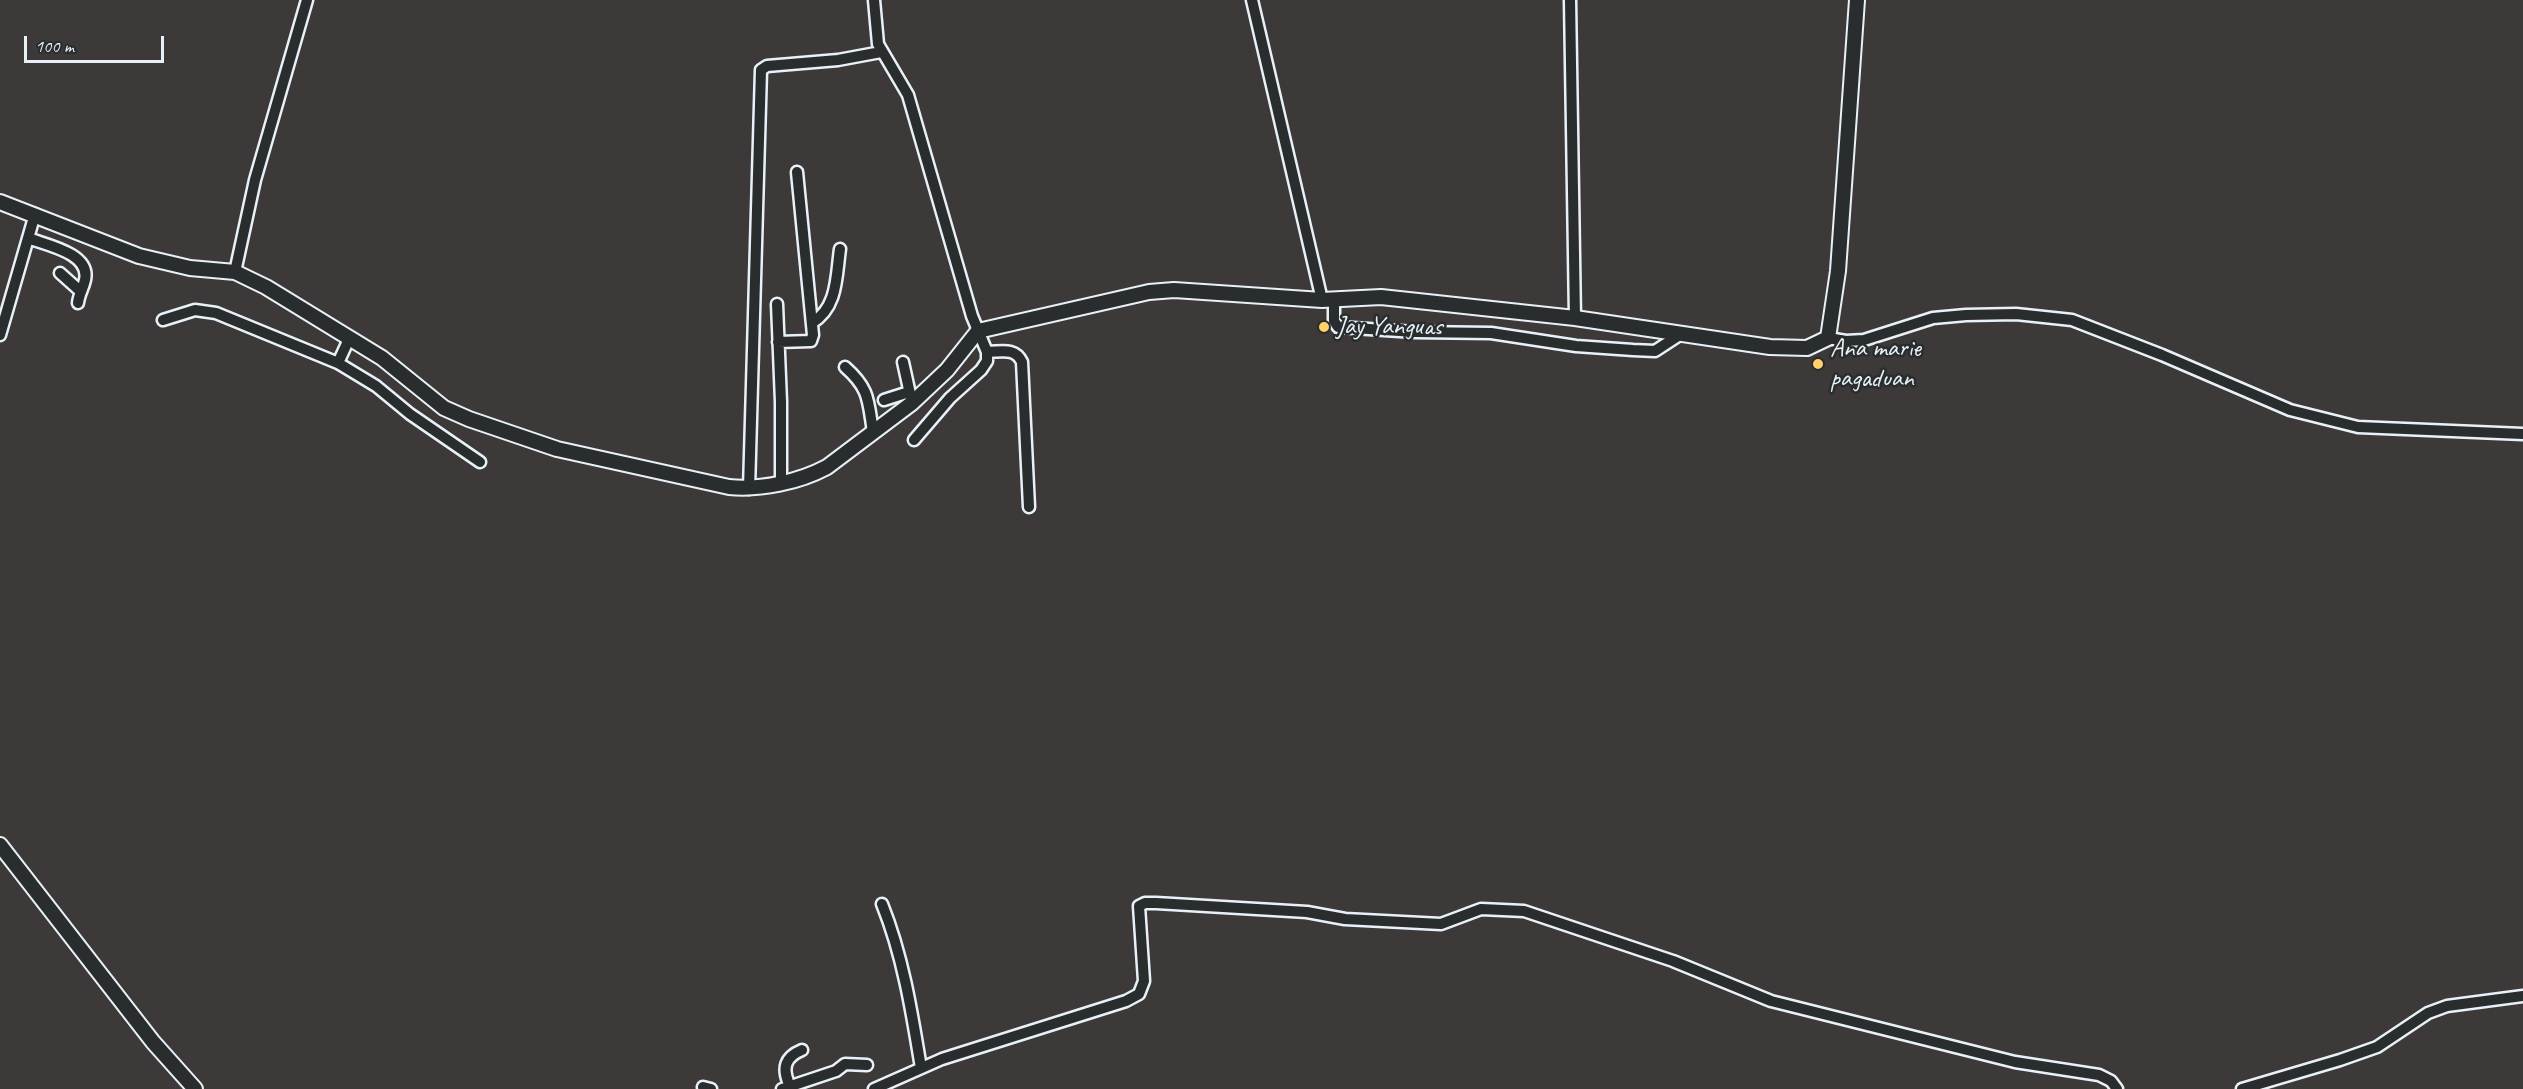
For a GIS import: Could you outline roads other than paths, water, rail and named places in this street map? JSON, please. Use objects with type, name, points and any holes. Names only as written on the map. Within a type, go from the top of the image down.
[{"type":"street","points":[[235,272],[255,180],[307,0]]},
{"type":"street","points":[[874,0],[875,27],[881,52],[908,95],[978,331],[987,352],[987,361],[981,369],[950,398],[914,440]]},
{"type":"street","points":[[1252,0],[1328,299],[1338,327],[1415,332],[1491,333],[1576,346],[1655,351],[1680,334]]},
{"type":"street","points":[[1570,0],[1575,318]]},
{"type":"street","points":[[1828,338],[1838,271],[1857,0]]},
{"type":"street","points":[[749,489],[761,70],[767,66],[838,60],[881,52]]},
{"type":"street","points":[[778,342],[811,340],[812,323],[797,172]]},
{"type":"street","points":[[0,202],[140,256],[190,268],[235,272],[266,287],[348,341],[382,358],[444,408],[469,418],[557,449],[729,487],[749,489],[814,474],[873,432],[911,397],[947,370],[978,331],[1149,292],[1174,290],[1328,299],[1381,297],[1575,318],[1770,347],[1797,348],[1807,348],[1828,338],[1846,341],[1864,340],[1934,318],[2016,314],[2072,320],[2162,355],[2290,410],[2358,427],[2523,434]]},
{"type":"street","points":[[0,335],[34,214]]},
{"type":"street","points":[[28,238],[78,259],[84,267],[85,281],[79,290],[78,303]]},
{"type":"street","points":[[812,323],[824,316],[832,303],[840,249]]},
{"type":"street","points":[[60,273],[79,290]]},
{"type":"street","points":[[777,304],[781,482]]},
{"type":"street","points":[[163,320],[195,310],[216,312],[338,362],[376,386],[410,414],[480,462]]},
{"type":"street","points":[[338,362],[348,341]]},
{"type":"street","points":[[987,352],[1012,351],[1018,354],[1022,362],[1029,507]]},
{"type":"street","points":[[903,362],[911,397]]},
{"type":"street","points":[[844,367],[862,383],[866,392],[873,432]]},
{"type":"street","points":[[884,400],[911,397]]},
{"type":"street","points":[[0,845],[153,1042],[195,1089]]},
{"type":"street","points":[[874,1089],[921,1068],[1139,994],[1144,981],[1138,910],[1141,904],[1145,903],[1307,912],[1345,919],[1441,924],[1470,911],[1501,909],[1524,911],[1645,951],[1771,1001],[2015,1062],[2099,1076],[2111,1081],[2117,1089]]},
{"type":"street","points":[[882,904],[891,927],[908,995],[921,1068]]},
{"type":"street","points":[[2242,1089],[2370,1049],[2428,1013],[2447,1006],[2523,996]]},
{"type":"street","points":[[802,1050],[793,1054],[786,1063],[786,1087],[836,1071],[845,1064],[867,1065]]},
{"type":"place","name":"Jay Yanguas","points":[[1324,327]]},
{"type":"place","name":"Ana marie pagaduan","points":[[1818,364]]}]
